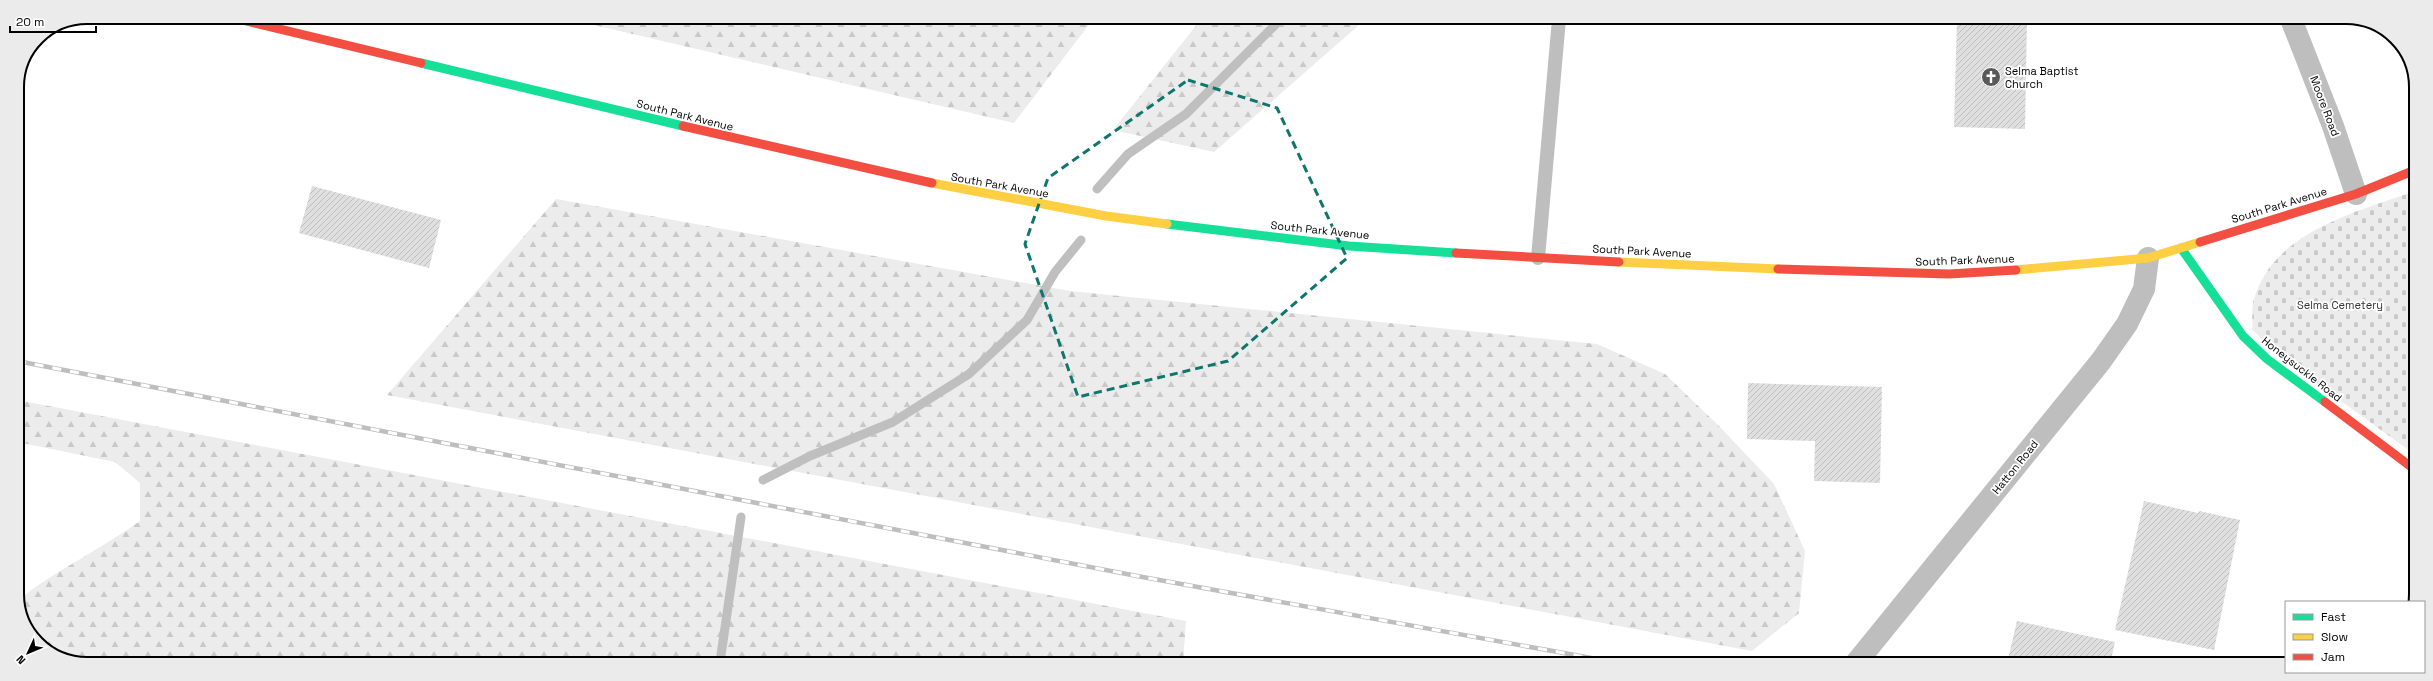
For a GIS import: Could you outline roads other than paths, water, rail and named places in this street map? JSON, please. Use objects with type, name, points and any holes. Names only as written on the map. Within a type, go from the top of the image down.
[{"type":"street","name":"South Park Avenue","points":[[259,24],[751,143],[970,192],[1106,216],[1349,246],[1763,270],[1949,274],[2048,268],[2148,258],[2356,194],[2409,173]]},
{"type":"street","name":"Moore Road","points":[[2293,24],[2356,194]]},
{"type":"street","name":"Honeysuckle Road","points":[[2180,248],[2243,336],[2267,359],[2409,464]]},
{"type":"street","name":"Hatton Road","points":[[1862,657],[2101,361],[2127,324],[2144,289],[2148,258]]},
{"type":"lane","points":[[1538,258],[1558,24]]},
{"type":"waterway","points":[[1097,189],[1128,154],[1186,114],[1276,24]]},
{"type":"waterway","points":[[763,480],[810,456],[893,422],[969,374],[1027,320],[1055,272],[1081,240]]},
{"type":"waterway","points":[[721,657],[741,517]]},
{"type":"railway","points":[[24,362],[1137,576],[1586,657]]},
{"type":"place","name":"Selma Baptist Church","points":[[1991,77]]},
{"type":"park label","name":"Selma Cemetery","points":[[2340,305]]}]
